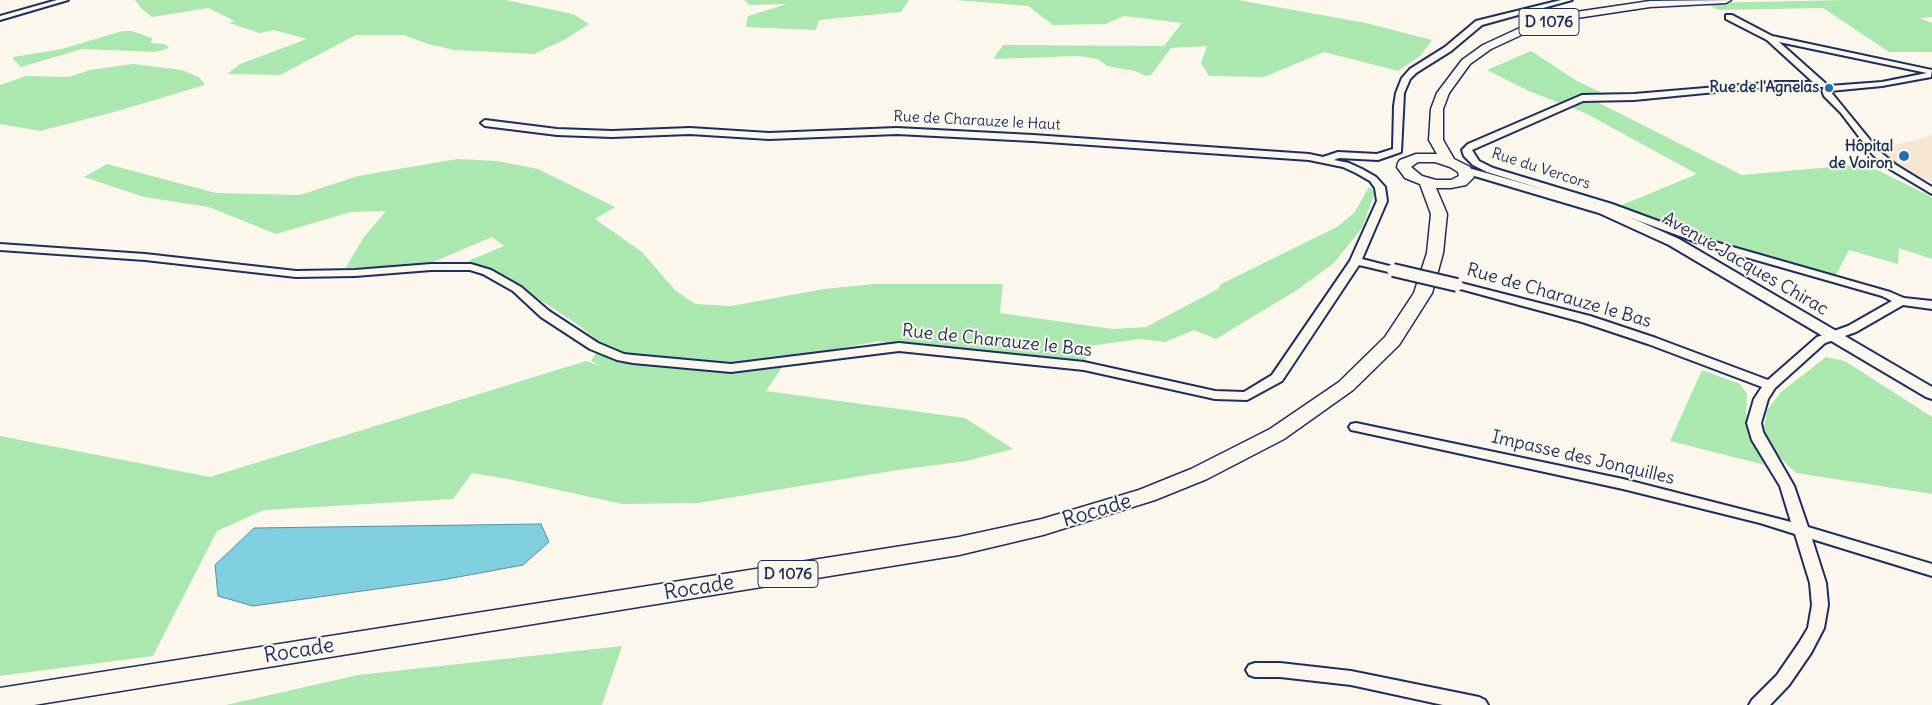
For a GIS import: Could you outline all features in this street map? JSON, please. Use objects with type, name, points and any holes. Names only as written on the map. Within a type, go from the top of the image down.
[{"type":"main road","name":"D 1076","points":[[1436,140],[1437,110],[1448,81],[1476,54],[1501,39],[1540,24],[1596,11],[1650,4],[1726,0]]},
{"type":"main road","points":[[1424,158],[1436,140],[1460,178],[1426,182],[1410,175],[1404,167],[1410,160],[1424,158],[1448,161]]},
{"type":"main road","name":"Rocade","points":[[1438,214],[1460,178]]},
{"type":"main road","name":"Rocade","points":[[0,699],[959,546],[1043,527],[1147,495],[1216,466],[1277,434],[1332,396],[1369,365],[1392,341],[1423,293],[1436,252],[1438,214],[1426,182]]},
{"type":"street","points":[[0,18],[65,0]]},
{"type":"street","points":[[1323,160],[1338,155],[1378,157],[1398,150],[1398,106],[1400,93],[1406,78],[1413,71],[1448,49],[1479,23],[1570,0]]},
{"type":"street","points":[[1729,17],[1770,38],[1797,60],[1818,84],[1829,88],[1882,84],[1932,74]]},
{"type":"street","points":[[1770,38],[1932,74]]},
{"type":"street","name":"Rue du Vercors","points":[[1818,84],[1777,84],[1634,97],[1582,98],[1470,146],[1467,150],[1469,156],[1476,163],[1490,170],[1608,206],[1711,244],[1886,294],[1901,301]]},
{"type":"street","points":[[1829,88],[1826,90],[1827,94],[1844,111],[1876,153],[1892,167],[1932,191]]},
{"type":"street","name":"Rue de Charauze le Haut","points":[[484,123],[557,132],[612,134],[690,131],[769,136],[897,131],[1033,138],[1323,160],[1359,171],[1372,179],[1380,187],[1382,201],[1356,261]]},
{"type":"street","name":"Avenue Jacques Chirac","points":[[1460,178],[1530,188],[1603,210],[1674,242],[1932,394]]},
{"type":"street","name":"Rue de Charauze le Bas","points":[[0,247],[145,257],[296,274],[355,273],[431,267],[470,267],[487,272],[517,289],[545,314],[594,346],[621,357],[633,359],[731,368],[899,347],[1084,366],[1215,395],[1247,396],[1277,378],[1356,261],[1538,305],[1615,328],[1770,385]]},
{"type":"street","points":[[1758,705],[1783,680],[1805,648],[1816,628],[1820,606],[1818,583],[1787,486],[1758,440],[1754,423],[1756,412],[1770,385],[1821,340],[1852,329],[1901,301],[1932,305]]},
{"type":"street","name":"Impasse des Jonquilles","points":[[1356,427],[1623,484],[1801,529],[1932,570]]},
{"type":"street","points":[[1255,670],[1280,670],[1351,678],[1479,705]]},
{"type":"shaded area","name":"Hôpital de Voiron","points":[[1932,135],[1932,181],[1872,163],[1882,159],[1868,153]]},
{"type":"green space","points":[[135,0],[506,0],[573,14],[589,24],[566,39],[534,54],[454,50],[428,44],[404,35],[356,35],[280,75],[227,74],[240,64],[307,39],[274,30],[260,33],[229,23],[235,21],[208,8],[152,17]]},
{"type":"green space","points":[[744,0],[909,0],[901,12],[819,20],[816,30],[746,27],[748,16],[787,4],[749,5]]},
{"type":"green space","points":[[955,0],[1238,0],[1366,23],[1432,40],[1420,56],[1398,71],[1324,52],[1264,77],[1209,76],[1201,63],[1207,46],[1171,48],[1151,75],[1146,76],[1135,71],[1107,66],[1098,59],[1078,56],[993,59],[1003,45],[1164,46],[1182,23],[1124,16],[1106,24],[1053,25],[1028,6]]},
{"type":"green space","points":[[1932,0],[1932,17],[1920,18],[1932,23],[1932,52],[1889,52],[1823,8],[1718,10],[1706,3]]},
{"type":"green space","points":[[122,31],[132,31],[152,38],[151,43],[165,44],[169,48],[156,52],[82,49],[21,67],[13,57],[62,49]]},
{"type":"green space","points":[[1531,51],[1577,81],[1611,97],[1597,102],[1742,175],[1865,164],[1930,196],[1932,198],[1932,259],[1899,248],[1898,264],[1849,250],[1835,277],[1617,207],[1697,174],[1585,113],[1529,91],[1487,70]]},
{"type":"green space","points":[[133,64],[182,70],[199,77],[205,85],[114,112],[40,131],[0,124],[0,85],[26,76],[69,77],[90,70]]},
{"type":"green space","points":[[457,159],[497,161],[538,169],[615,207],[595,219],[642,252],[675,290],[695,304],[731,306],[824,289],[873,284],[1003,284],[1000,313],[1113,329],[1146,327],[1218,289],[1221,284],[1337,227],[1354,213],[1369,187],[1375,192],[1362,228],[1334,263],[1297,290],[1216,339],[1194,330],[1165,342],[1139,339],[1090,346],[1084,366],[899,347],[879,341],[810,354],[783,366],[766,391],[965,418],[1013,449],[967,461],[898,470],[698,503],[622,504],[472,473],[453,499],[264,510],[217,531],[153,656],[0,676],[0,436],[210,477],[586,361],[601,366],[591,361],[602,344],[577,324],[496,271],[468,261],[504,246],[492,237],[431,263],[345,269],[364,237],[386,211],[351,212],[276,234],[209,207],[144,197],[84,177],[107,164],[216,193],[300,195],[358,176]]},
{"type":"green space","points":[[1826,357],[1845,361],[1932,417],[1932,494],[1796,473],[1776,454],[1764,429],[1767,410],[1781,392]]},
{"type":"green space","points":[[1702,370],[1740,384],[1747,394],[1746,422],[1750,439],[1765,465],[1670,441]]},
{"type":"green space","points":[[622,646],[602,705],[226,705],[358,675]]},
{"type":"water","points":[[541,524],[549,542],[523,565],[442,580],[253,606],[218,596],[215,565],[254,528]]},
{"type":"place","name":"Rue de l'Agnelas","points":[[1829,88]]},
{"type":"place","name":"Hôpital de Voiron","points":[[1904,156]]}]
